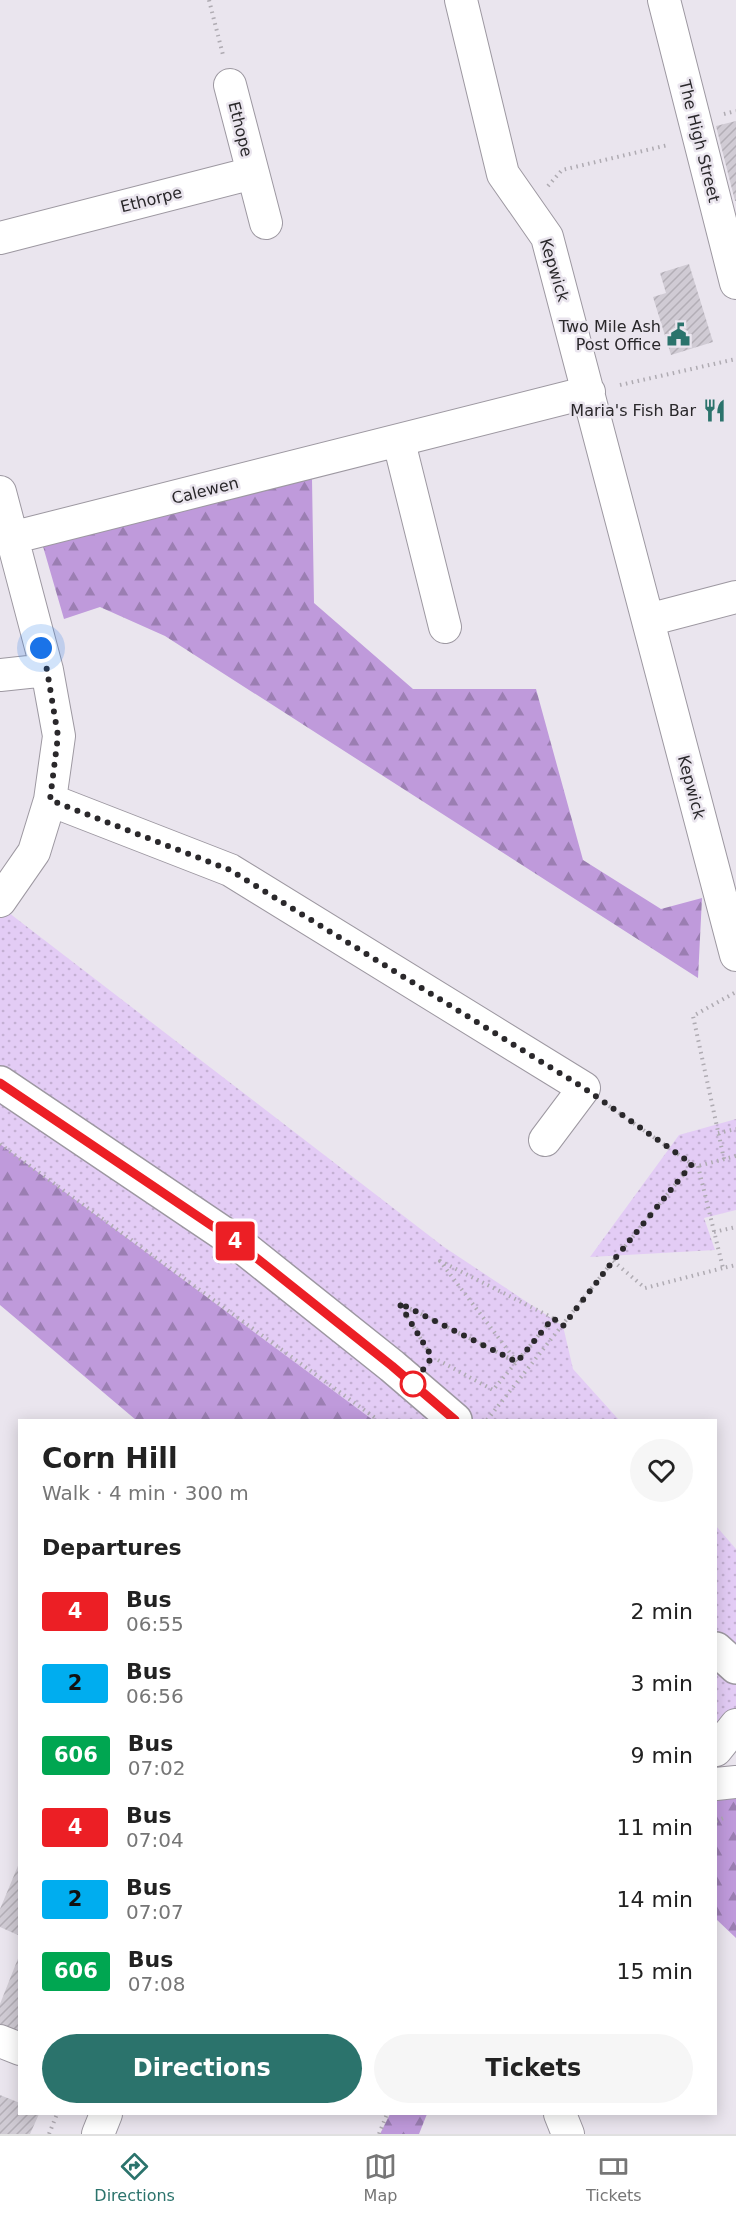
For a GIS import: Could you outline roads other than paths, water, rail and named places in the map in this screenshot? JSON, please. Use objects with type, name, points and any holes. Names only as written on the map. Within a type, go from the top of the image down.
[{"type":"street","name":"Kepwick","points":[[461,0],[503,174],[547,237],[590,392],[736,955]]},
{"type":"street","name":"The High Street","points":[[664,0],[736,282]]},
{"type":"street","name":"Ethope","points":[[230,85],[253,173]]},
{"type":"street","points":[[253,173],[266,223]]},
{"type":"street","name":"Ethorpe","points":[[0,238],[253,173]]},
{"type":"street","name":"Calewen","points":[[11,538],[590,392]]},
{"type":"street","points":[[399,442],[445,627]]},
{"type":"street","points":[[0,492],[47,670],[58,736],[50,800],[34,852],[0,901]]},
{"type":"street","points":[[648,620],[736,597]]},
{"type":"street","points":[[0,675],[47,670]]},
{"type":"street","points":[[50,800],[230,870],[584,1088],[545,1140]]},
{"type":"street","points":[[0,1083],[239,1244],[392,1366],[454,1419]]},
{"type":"street","points":[[717,1649],[736,1667]]},
{"type":"street","points":[[717,1749],[736,1725]]},
{"type":"street","points":[[717,1784],[736,1782]]},
{"type":"street","points":[[0,2041],[18,2048]]},
{"type":"street","points":[[98,2134],[106,2115]]},
{"type":"street","points":[[560,2115],[568,2134]]},
{"type":"place","name":"Two Mile Ash Post Office","points":[[679,335]]},
{"type":"place","name":"Maria's Fish Bar","points":[[714,410]]}]
